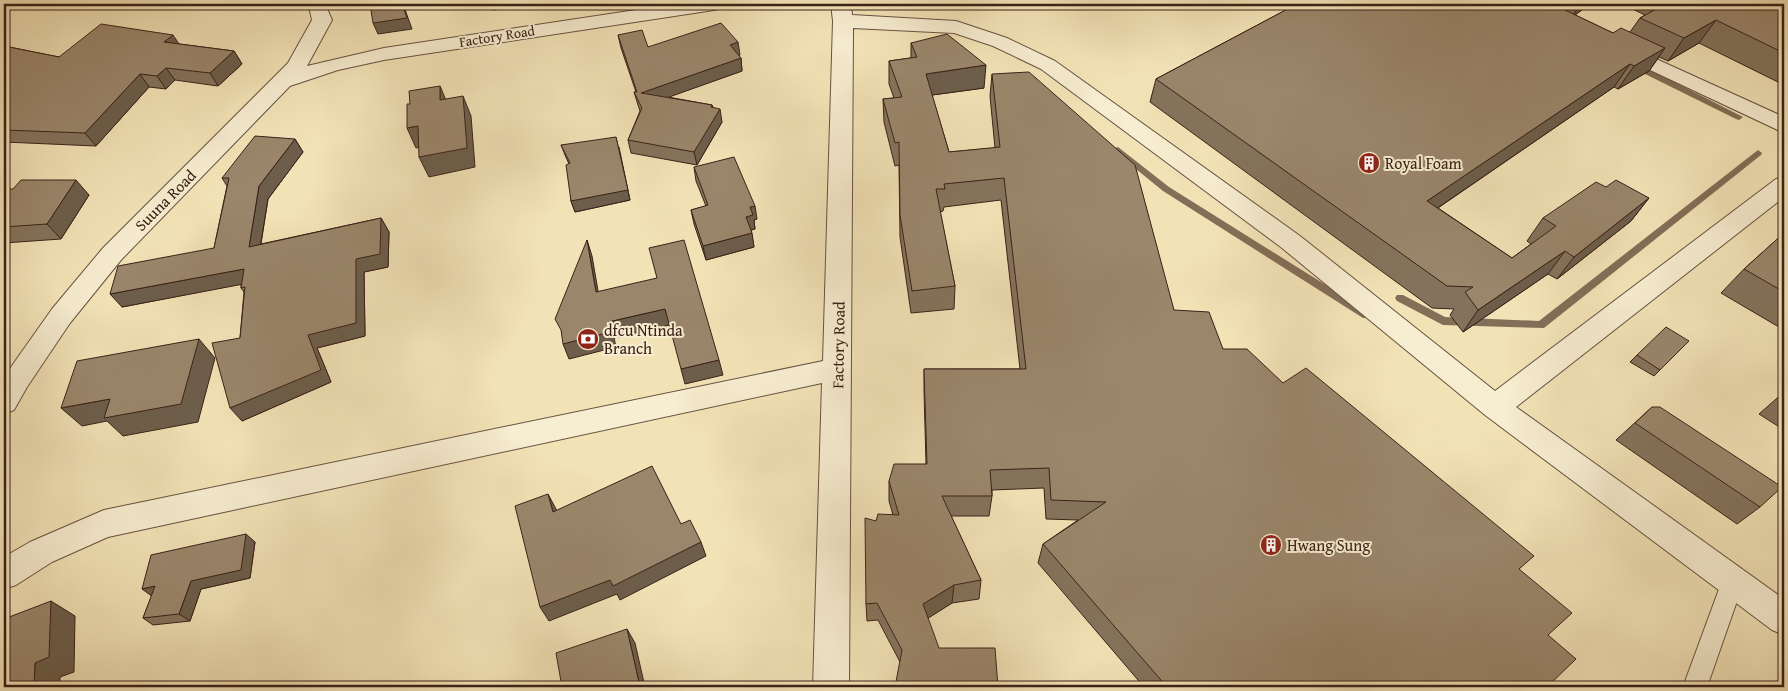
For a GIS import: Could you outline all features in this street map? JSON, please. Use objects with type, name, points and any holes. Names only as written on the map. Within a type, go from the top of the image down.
[{"type":"street","name":"Suuna Road","points":[[4,402],[17,379],[61,316],[112,254],[297,66],[322,20],[320,11],[315,4]]},
{"type":"street","name":"Factory Road","points":[[283,81],[333,65],[384,54],[714,4]]},
{"type":"street","name":"Factory Road","points":[[831,687],[838,369],[842,13]]},
{"type":"street","points":[[842,13],[956,27],[1000,42],[1048,65],[1290,242],[1495,408],[1784,619]]},
{"type":"street","points":[[1606,42],[1784,126]]},
{"type":"street","points":[[1495,408],[1784,185]]},
{"type":"street","points":[[4,574],[42,552],[104,524],[838,369]]},
{"type":"lane","points":[[1694,687],[1733,581]]},
{"type":"building","points":[[370,4],[402,4],[407,18],[373,23]]},
{"type":"building","name":"Royal Foam","points":[[1297,4],[1564,4],[1570,6],[1565,10],[1613,33],[1621,28],[1665,48],[1634,66],[1630,64],[1427,201],[1512,258],[1556,226],[1543,218],[1596,182],[1606,187],[1616,180],[1649,198],[1574,257],[1565,251],[1478,310],[1465,292],[1473,287],[1447,286],[1156,79]]},
{"type":"building","points":[[1665,4],[1784,4],[1784,53],[1716,20],[1684,38],[1640,18]]},
{"type":"building","points":[[721,23],[738,42],[730,45],[741,58],[641,93],[712,105],[711,107],[720,109],[694,152],[628,140],[642,108],[634,92],[637,92],[618,35],[642,30],[648,47]]},
{"type":"building","points":[[101,24],[173,35],[164,42],[234,51],[210,73],[166,68],[157,76],[140,74],[85,133],[4,130],[4,46],[59,57]]},
{"type":"building","points":[[947,34],[986,65],[926,74],[949,152],[1000,147],[992,74],[1029,72],[1135,165],[1174,310],[1209,312],[1223,349],[1247,349],[1283,383],[1306,368],[1534,556],[1519,569],[1572,613],[1548,635],[1576,659],[1547,687],[1167,687],[1043,544],[1106,502],[1051,500],[1049,468],[990,470],[992,496],[942,496],[981,580],[954,585],[923,604],[939,648],[995,648],[998,687],[895,687],[902,650],[877,603],[866,604],[865,518],[876,521],[878,514],[899,515],[889,481],[894,464],[927,464],[924,369],[1026,369],[1004,178],[944,184],[945,189],[936,189],[955,286],[912,291],[900,215],[899,142],[895,143],[883,99],[902,97],[889,61],[917,57],[911,43]]},
{"type":"building","points":[[440,86],[440,100],[463,96],[467,148],[419,157],[418,126],[407,128],[407,104],[410,104],[409,91]]},
{"type":"building","points":[[255,136],[295,139],[259,186],[249,247],[381,218],[380,254],[356,259],[356,323],[308,335],[321,370],[230,408],[212,343],[240,338],[245,287],[241,288],[244,269],[110,294],[118,266],[214,248],[229,178],[222,178]]},
{"type":"building","points":[[616,137],[628,190],[571,201],[566,165],[570,163],[561,145]]},
{"type":"building","points":[[734,157],[755,206],[750,207],[753,215],[746,217],[752,233],[703,246],[691,210],[708,205],[694,167]]},
{"type":"building","points":[[21,180],[76,180],[47,224],[4,227],[4,189],[13,189]]},
{"type":"building","points":[[1784,233],[1784,292],[1744,269]]},
{"type":"building","points":[[587,240],[596,292],[657,278],[649,248],[684,240],[719,360],[681,369],[665,309],[608,322],[610,332],[563,344],[561,330],[555,319]]},
{"type":"building","points":[[1666,327],[1689,341],[1660,370],[1637,355]]},
{"type":"building","points":[[199,339],[181,404],[104,418],[110,399],[61,408],[77,361]]},
{"type":"building","points":[[1652,407],[1660,407],[1782,487],[1760,507],[1635,423]]},
{"type":"building","points":[[652,466],[681,524],[690,520],[701,542],[613,586],[610,580],[540,607],[515,506],[548,494],[553,512]]},
{"type":"building","points":[[246,534],[241,570],[191,581],[179,614],[143,618],[155,586],[142,589],[151,555]]},
{"type":"building","points":[[51,601],[49,657],[35,663],[34,687],[4,687],[4,619]]},
{"type":"building","points":[[627,629],[640,687],[562,687],[556,653]]},
{"type":"waterway","points":[[1636,66],[1739,117]]},
{"type":"waterway","points":[[1118,150],[1166,189],[1366,315]]},
{"type":"waterway","points":[[1400,298],[1443,321],[1541,325],[1758,153]]},
{"type":"place","name":"Royal Foam","points":[[1369,163]]},
{"type":"place","name":"dfcu Ntinda Branch","points":[[588,339]]},
{"type":"place","name":"Hwang Sung","points":[[1271,545]]}]
